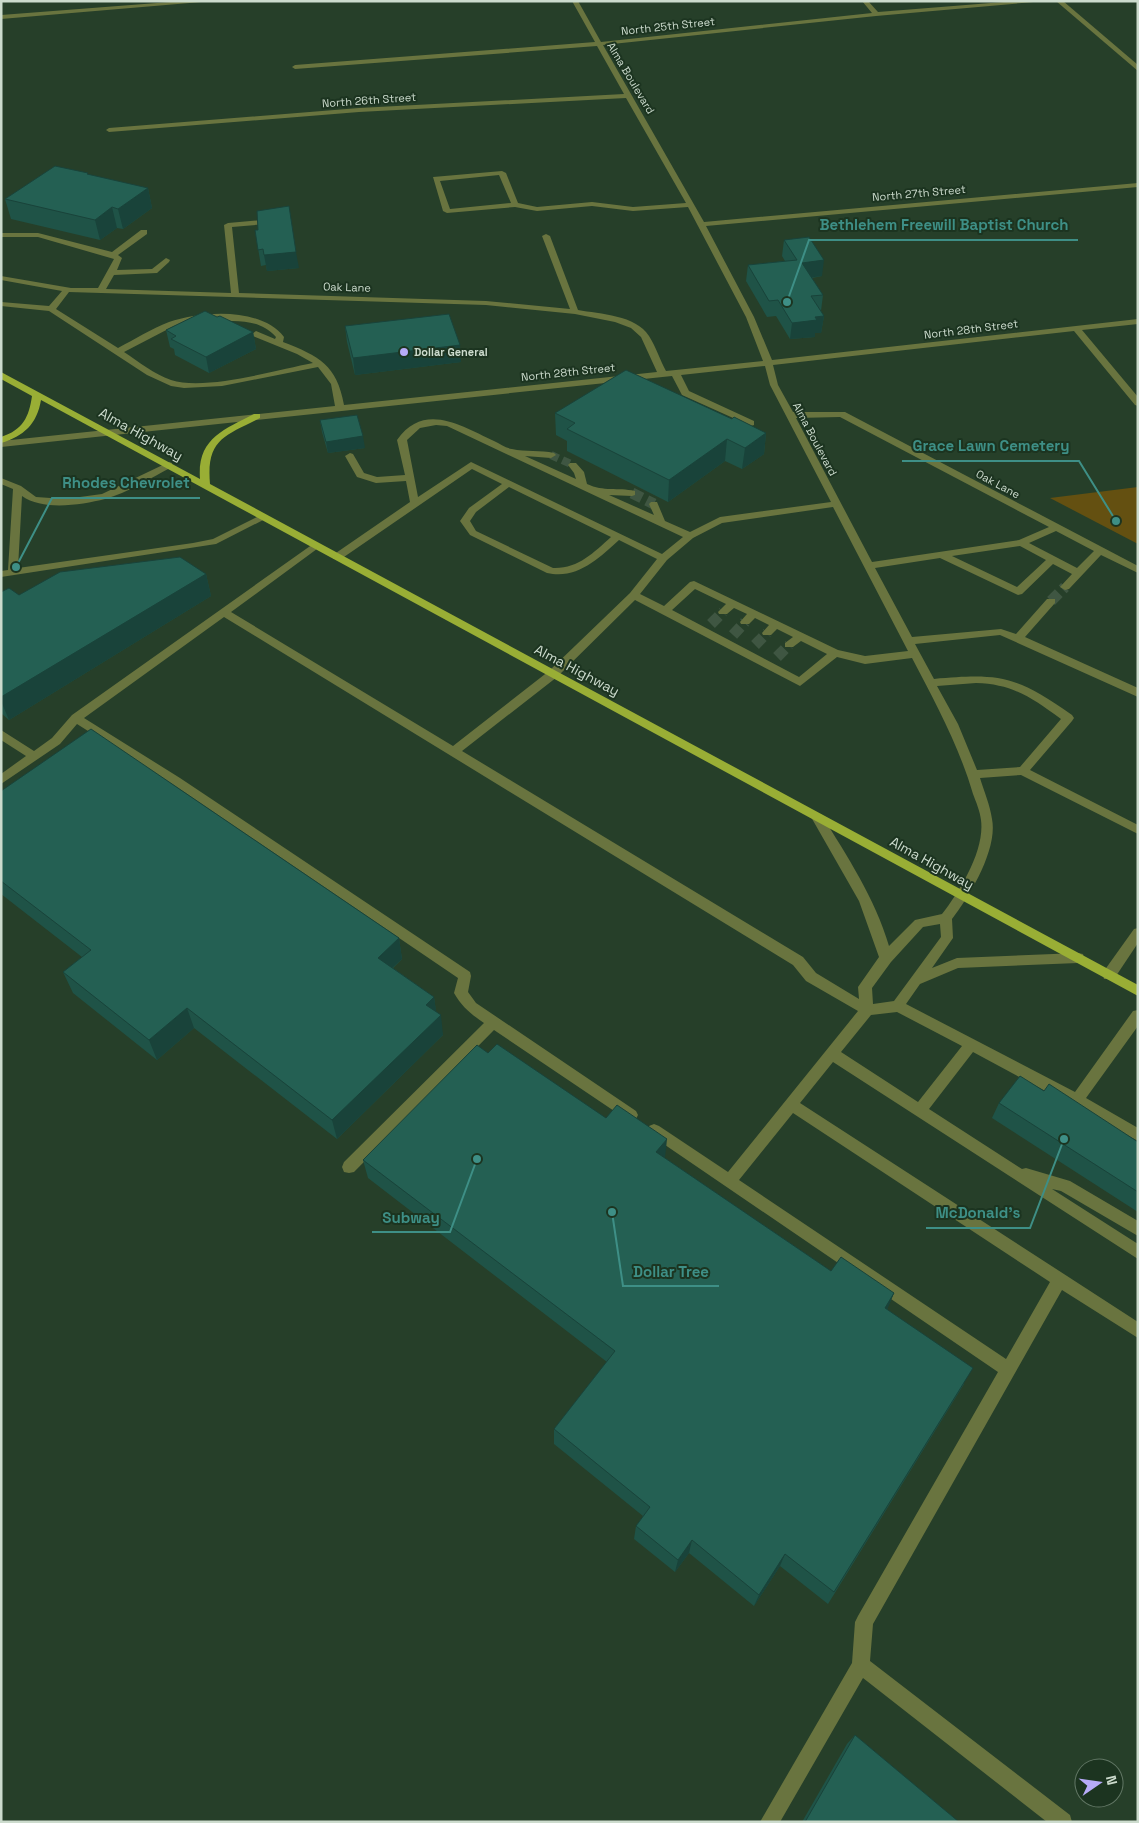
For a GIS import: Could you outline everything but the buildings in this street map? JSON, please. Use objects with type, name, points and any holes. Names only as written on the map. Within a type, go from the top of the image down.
[{"type":"main road","name":"Alma Highway","points":[[1,375],[1138,990]]},
{"type":"main road","points":[[1,440],[22,430],[34,416],[37,394]]},
{"type":"main road","points":[[205,485],[202,466],[207,449],[216,439],[257,416]]},
{"type":"street","points":[[93,10],[94,1]]},
{"type":"street","points":[[1,16],[210,1]]},
{"type":"street","name":"Alma Boulevard","points":[[575,1],[702,224],[756,329],[769,364],[774,385],[952,724],[973,774],[987,821],[983,853],[962,896],[946,918]]},
{"type":"street","points":[[865,1],[876,14]]},
{"type":"street","name":"North 25th Street","points":[[295,67],[598,44],[876,14],[1042,1]]},
{"type":"street","points":[[1059,1],[1138,69]]},
{"type":"street","name":"North 26th Street","points":[[109,130],[359,110],[630,96]]},
{"type":"street","points":[[515,205],[502,173],[436,179],[447,211],[515,205],[537,209],[592,204],[633,209],[690,205]]},
{"type":"street","name":"North 27th Street","points":[[702,224],[1138,184]]},
{"type":"street","points":[[235,295],[228,225],[263,222]]},
{"type":"street","points":[[113,255],[144,232]]},
{"type":"street","points":[[1,235],[38,235],[113,255],[118,258],[118,262],[101,291]]},
{"type":"street","points":[[546,236],[575,312]]},
{"type":"street","points":[[113,273],[154,271],[166,260]]},
{"type":"street","name":"Oak Lane","points":[[1,278],[68,289],[101,291],[486,303],[575,312],[617,320],[634,326],[645,336],[662,374]]},
{"type":"street","points":[[51,309],[68,289]]},
{"type":"street","points":[[1,304],[51,309],[65,320],[158,378],[184,386],[204,385],[320,364]]},
{"type":"street","points":[[118,352],[169,323],[188,318],[251,319],[276,332],[280,336],[278,344]]},
{"type":"street","points":[[211,318],[237,324]]},
{"type":"street","name":"North 28th Street","points":[[1,444],[675,372],[769,364],[1138,321]]},
{"type":"street","points":[[1076,328],[1138,403]]},
{"type":"street","points":[[256,334],[327,369],[335,382],[340,407]]},
{"type":"street","points":[[675,372],[685,393],[751,423]]},
{"type":"street","name":"Oak Lane","points":[[789,415],[842,414],[1138,570]]},
{"type":"street","points":[[415,503],[408,478],[402,440],[415,425],[435,420],[450,424],[690,536]]},
{"type":"street","points":[[510,452],[534,452],[551,455]]},
{"type":"street","points":[[350,456],[360,475],[376,480],[408,478]]},
{"type":"street","points":[[337,557],[471,465],[663,558]]},
{"type":"street","points":[[573,465],[579,472],[582,485]]},
{"type":"street","points":[[1,481],[18,488],[34,500],[65,502],[104,496],[168,466]]},
{"type":"street","points":[[509,484],[472,510],[465,521],[473,533],[551,571],[565,573],[580,568],[618,536]]},
{"type":"street","points":[[13,572],[18,488]]},
{"type":"street","points":[[599,493],[616,491],[632,493]]},
{"type":"street","points":[[654,504],[661,522]]},
{"type":"street","points":[[454,752],[553,674],[634,595],[663,558],[690,536],[720,520],[836,504]]},
{"type":"street","points":[[1,574],[194,546],[216,541],[264,518]]},
{"type":"street","points":[[869,566],[1021,543],[1056,527]]},
{"type":"street","points":[[1021,543],[1078,573]]},
{"type":"street","points":[[3,777],[56,741],[76,718],[316,546]]},
{"type":"street","points":[[1065,587],[1100,550]]},
{"type":"street","points":[[941,555],[1018,592],[1052,560]]},
{"type":"street","points":[[665,611],[694,584],[835,653],[865,660],[915,654]]},
{"type":"street","points":[[634,595],[665,611],[707,627],[729,638],[746,653],[800,682],[835,653]]},
{"type":"street","points":[[1018,638],[1051,601]]},
{"type":"street","points":[[723,612],[733,603]]},
{"type":"street","points":[[224,612],[798,961],[811,977],[867,1010],[898,1006],[970,1046],[1077,1100],[1138,1135]]},
{"type":"street","points":[[745,622],[754,613]]},
{"type":"street","points":[[767,633],[776,624]]},
{"type":"street","points":[[908,642],[1001,632],[1138,692]]},
{"type":"street","points":[[790,645],[800,636]]},
{"type":"street","points":[[746,653],[755,645]]},
{"type":"street","points":[[768,665],[777,657]]},
{"type":"street","points":[[930,683],[986,680],[1006,682],[1037,696],[1068,718],[1023,771]]},
{"type":"street","points":[[76,718],[176,781],[465,976],[461,993],[471,1007],[1008,1370]]},
{"type":"street","points":[[1,734],[34,756]]},
{"type":"street","points":[[973,774],[1023,771],[1138,830]]},
{"type":"street","points":[[817,817],[862,890],[878,929],[886,958]]},
{"type":"street","points":[[729,1181],[867,1010],[865,988],[886,958],[919,923],[946,918],[947,938],[898,1006]]},
{"type":"street","points":[[1109,975],[1138,933]]},
{"type":"street","points":[[915,980],[957,963],[1078,958]]},
{"type":"street","points":[[1077,1100],[1138,1015]]},
{"type":"street","points":[[349,1167],[493,1022]]},
{"type":"street","points":[[920,1110],[970,1046]]},
{"type":"street","points":[[832,1054],[1138,1252]]},
{"type":"street","points":[[1017,1070],[1100,1130]]},
{"type":"street","points":[[791,1104],[1138,1331]]},
{"type":"street","points":[[1009,1169],[1065,1186],[1138,1229]]},
{"type":"street","points":[[769,1822],[862,1666],[864,1622],[1060,1280]]},
{"type":"street","points":[[862,1666],[1063,1822]]},
{"type":"shaded area","points":[[1138,487],[1138,544],[1050,498]]},
{"type":"tunnel","points":[[551,455],[573,465]]},
{"type":"tunnel","points":[[632,493],[654,504]]},
{"type":"tunnel","points":[[1051,601],[1065,587]]},
{"type":"tunnel","points":[[711,624],[723,612]]},
{"type":"tunnel","points":[[733,635],[745,622]]},
{"type":"tunnel","points":[[755,645],[767,633]]},
{"type":"tunnel","points":[[777,657],[789,645]]},
{"type":"place","name":"Bethlehem Freewill Baptist Church","points":[[787,302]]},
{"type":"place","name":"Dollar General","points":[[404,352]]},
{"type":"place","name":"Grace Lawn Cemetery","points":[[1116,521]]},
{"type":"place","name":"Rhodes Chevrolet","points":[[16,567]]},
{"type":"place","name":"McDonald's","points":[[1064,1139]]},
{"type":"place","name":"Subway","points":[[477,1159]]},
{"type":"place","name":"Dollar Tree","points":[[612,1212]]}]
